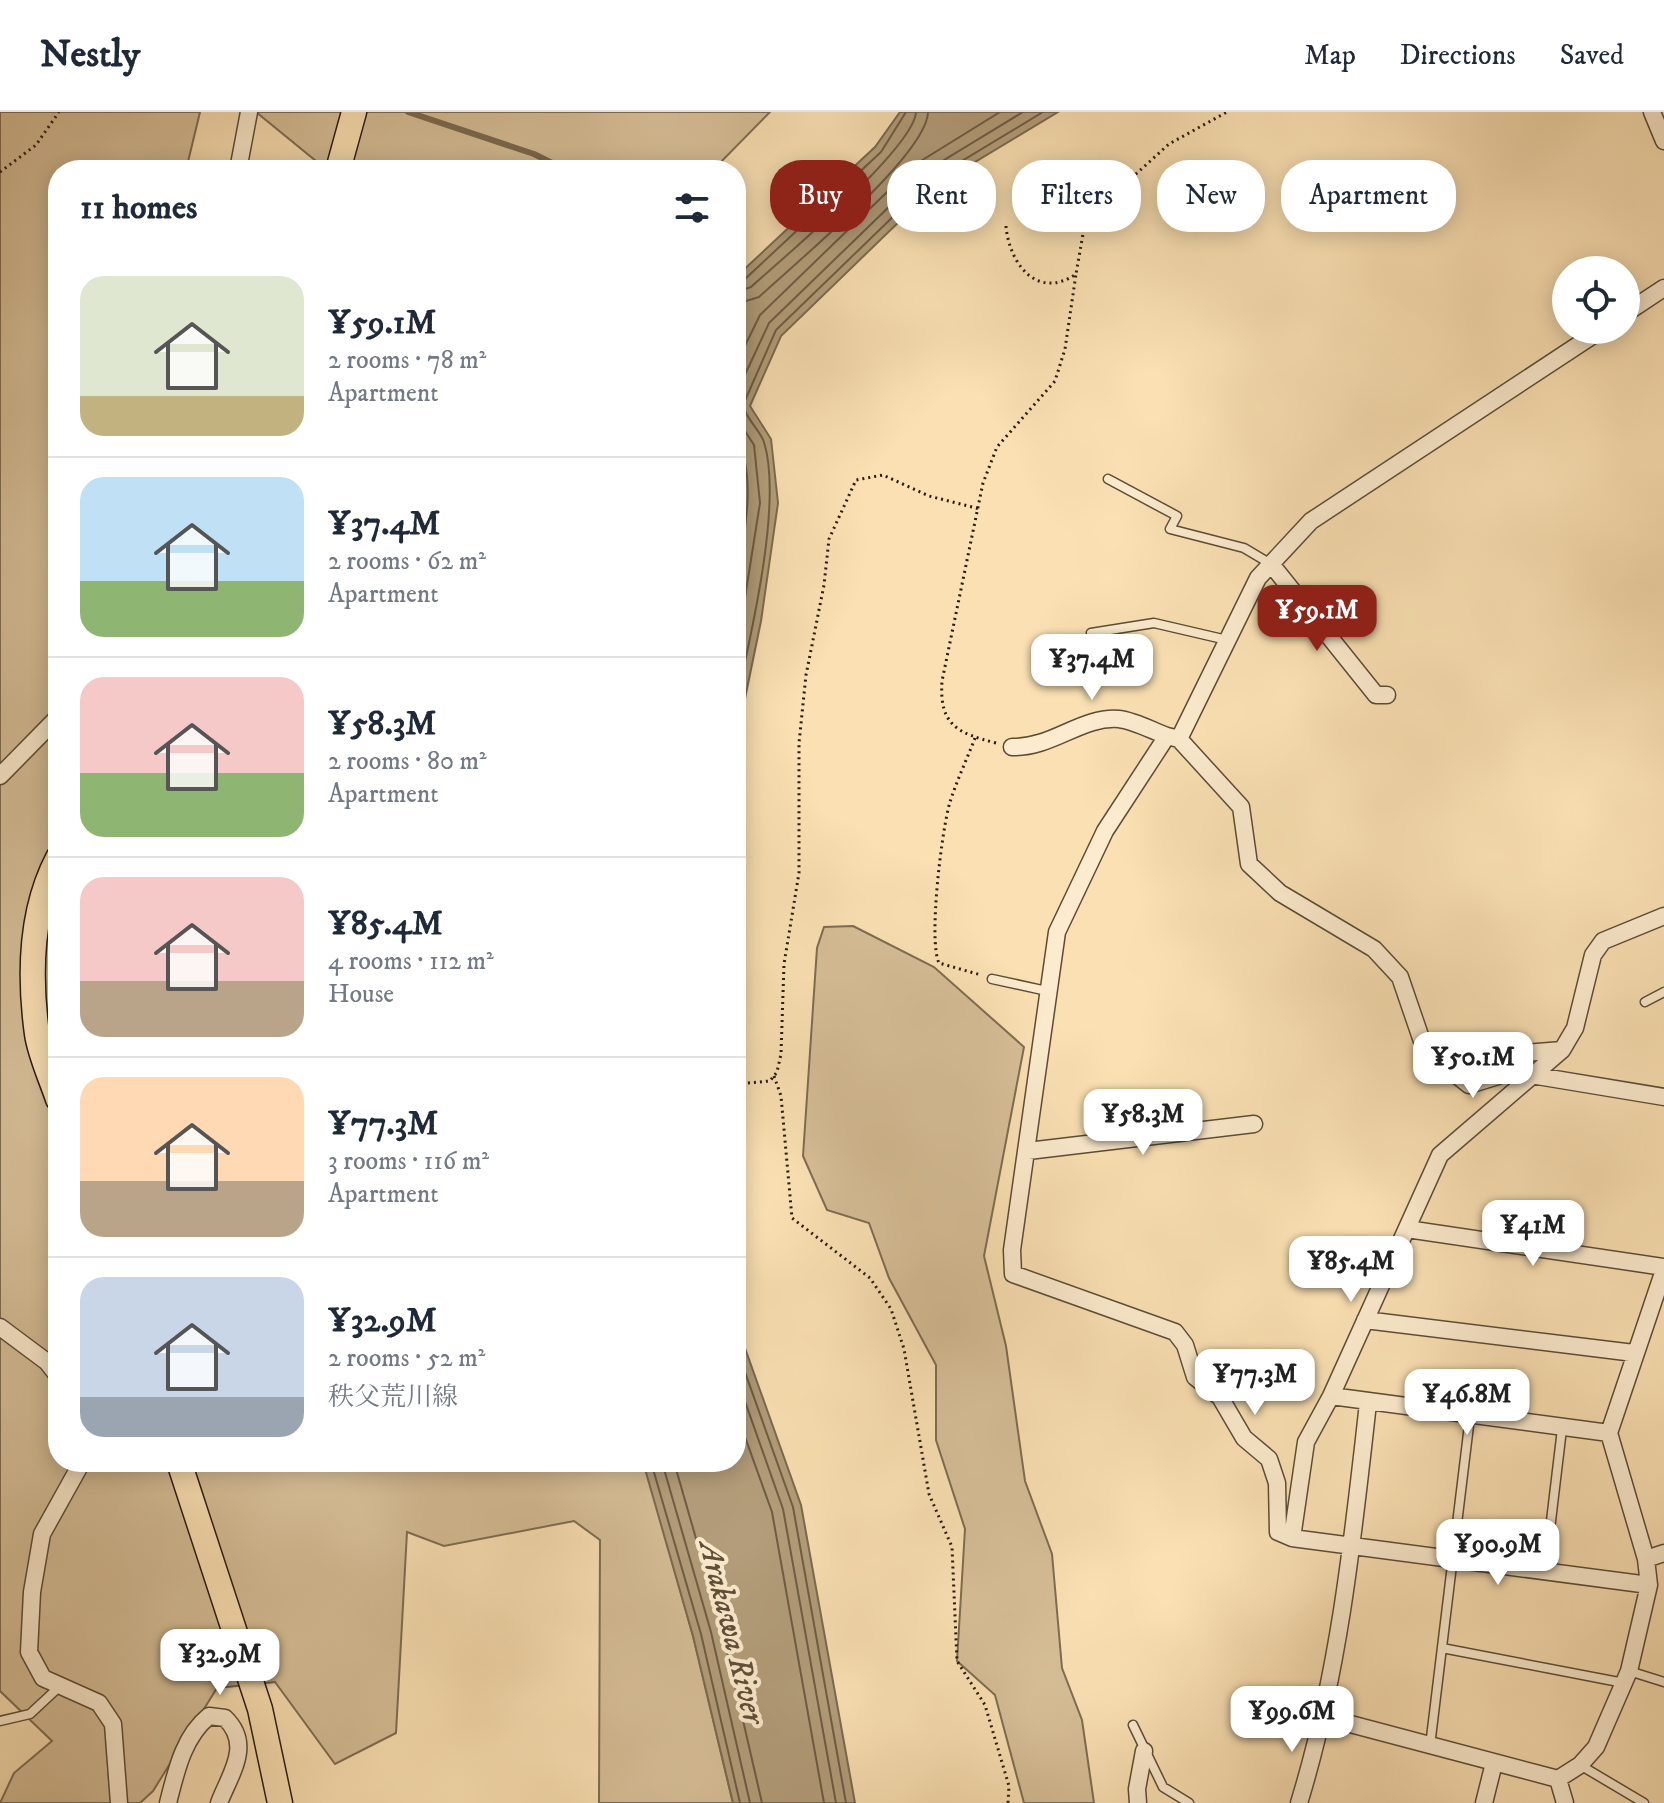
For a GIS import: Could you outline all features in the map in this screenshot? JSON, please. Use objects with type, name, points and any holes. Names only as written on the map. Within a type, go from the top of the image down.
[{"type":"main road","points":[[340,160],[350,122]]},
{"type":"main road","points":[[48,876],[32,951],[37,1036],[48,1069]]},
{"type":"main road","points":[[182,1472],[260,1709],[280,1803]]},
{"type":"street","points":[[240,160],[249,112]]},
{"type":"street","points":[[1652,112],[1664,141]]},
{"type":"street","points":[[1640,304],[1664,288]]},
{"type":"street","points":[[1580,344],[1311,521],[1258,578],[1228,640],[1173,738],[1105,831],[1057,932],[1012,1250],[1013,1274],[1175,1332],[1185,1345],[1195,1377],[1220,1397],[1244,1438],[1269,1459],[1277,1483],[1278,1532],[1292,1538],[1352,1547],[1649,1585]]},
{"type":"street","points":[[1271,564],[1376,695],[1387,695]]},
{"type":"street","points":[[1012,747],[1032,748],[1089,723],[1120,719],[1173,738],[1241,807],[1249,864],[1280,893],[1374,949],[1400,977],[1425,1050],[1469,1085],[1498,1076],[1525,1053],[1562,1050]]},
{"type":"street","points":[[0,776],[48,727]]},
{"type":"street","points":[[1292,1538],[1306,1442],[1331,1396],[1440,1155],[1562,1050],[1575,1028],[1593,955],[1603,941],[1664,916]]},
{"type":"street","points":[[1531,1075],[1664,1097]]},
{"type":"street","points":[[1028,1151],[1254,1124]]},
{"type":"street","points":[[1324,1717],[1558,1779],[1580,1765],[1596,1747],[1626,1677],[1649,1585],[1646,1559],[1609,1433],[1664,1268],[1407,1229]]},
{"type":"street","points":[[1365,1320],[1634,1353]]},
{"type":"street","points":[[0,1327],[48,1363]]},
{"type":"street","points":[[1331,1396],[1470,1417],[1609,1433]]},
{"type":"street","points":[[1302,1802],[1324,1717],[1352,1547],[1368,1403]]},
{"type":"street","points":[[76,1472],[42,1534],[32,1592],[29,1652],[43,1678],[99,1703],[113,1724],[119,1803]]},
{"type":"street","points":[[1646,1559],[1664,1553]]},
{"type":"street","points":[[168,1803],[196,1727],[209,1716],[225,1718],[239,1736],[240,1748],[219,1803]]},
{"type":"street","points":[[1138,1803],[1137,1789],[1144,1751]]},
{"type":"street","points":[[1484,1803],[1494,1763]]},
{"type":"street","points":[[1558,1779],[1565,1803]]},
{"type":"lane","points":[[1108,479],[1177,516],[1170,529],[1244,548],[1271,564]]},
{"type":"lane","points":[[1091,633],[1154,623],[1228,640]]},
{"type":"lane","points":[[992,979],[1047,991]]},
{"type":"lane","points":[[1645,1002],[1664,992]]},
{"type":"lane","points":[[1430,1746],[1470,1417]]},
{"type":"lane","points":[[1545,1573],[1562,1429]]},
{"type":"lane","points":[[1442,1648],[1664,1682]]},
{"type":"lane","points":[[0,1721],[30,1714],[59,1687]]},
{"type":"lane","points":[[1133,1725],[1163,1787],[1189,1803]]},
{"type":"lane","points":[[1580,1765],[1644,1803]]},
{"type":"path","points":[[0,172],[36,145],[59,112]]},
{"type":"path","points":[[1012,747],[975,738],[950,722],[940,706],[942,681],[983,483],[997,447],[1055,381],[1065,349],[1083,234],[1094,212],[1169,144],[1227,112]]},
{"type":"path","points":[[1006,226],[1008,247],[1021,269],[1038,283],[1063,283],[1076,274]]},
{"type":"path","points":[[746,1083],[770,1081],[781,1054],[784,964],[799,873],[799,743],[804,688],[824,585],[829,539],[856,480],[883,475],[929,496],[980,509]]},
{"type":"path","points":[[975,738],[949,804],[934,927],[935,954],[939,963],[992,979]]},
{"type":"path","points":[[774,1076],[781,1096],[792,1218],[870,1278],[891,1309],[904,1349],[929,1494],[952,1547],[957,1661],[985,1705],[1009,1786],[1008,1803]]},
{"type":"shaded area","points":[[0,112],[200,112],[188,160],[48,160],[48,1472],[647,1472],[693,1636],[733,1803],[599,1803],[600,1540],[574,1521],[444,1546],[407,1532],[396,1733],[335,1764],[275,1682],[217,1688],[153,1791],[140,1803],[0,1803],[14,1773],[52,1741],[0,1691]]},
{"type":"shaded area","points":[[256,112],[770,112],[723,160],[315,160]]},
{"type":"shaded area","points":[[853,926],[934,967],[1024,1047],[984,1256],[1006,1346],[1025,1481],[1052,1554],[1062,1668],[1082,1720],[1094,1803],[1024,1803],[995,1695],[957,1661],[965,1529],[936,1440],[936,1365],[889,1278],[869,1223],[827,1210],[803,1156],[817,948],[824,927]]},
{"type":"water","points":[[900,112],[1058,112],[978,160],[887,160],[888,232],[781,336],[750,406],[771,439],[778,503],[761,621],[746,694],[746,268],[784,232],[871,232],[871,160],[861,160],[875,147]]},
{"type":"water","name":"Arakawa River","points":[[746,1351],[801,1505],[855,1803],[733,1803],[693,1636],[646,1472],[746,1472]]},
{"type":"waterway","points":[[408,112],[546,160]]}]
